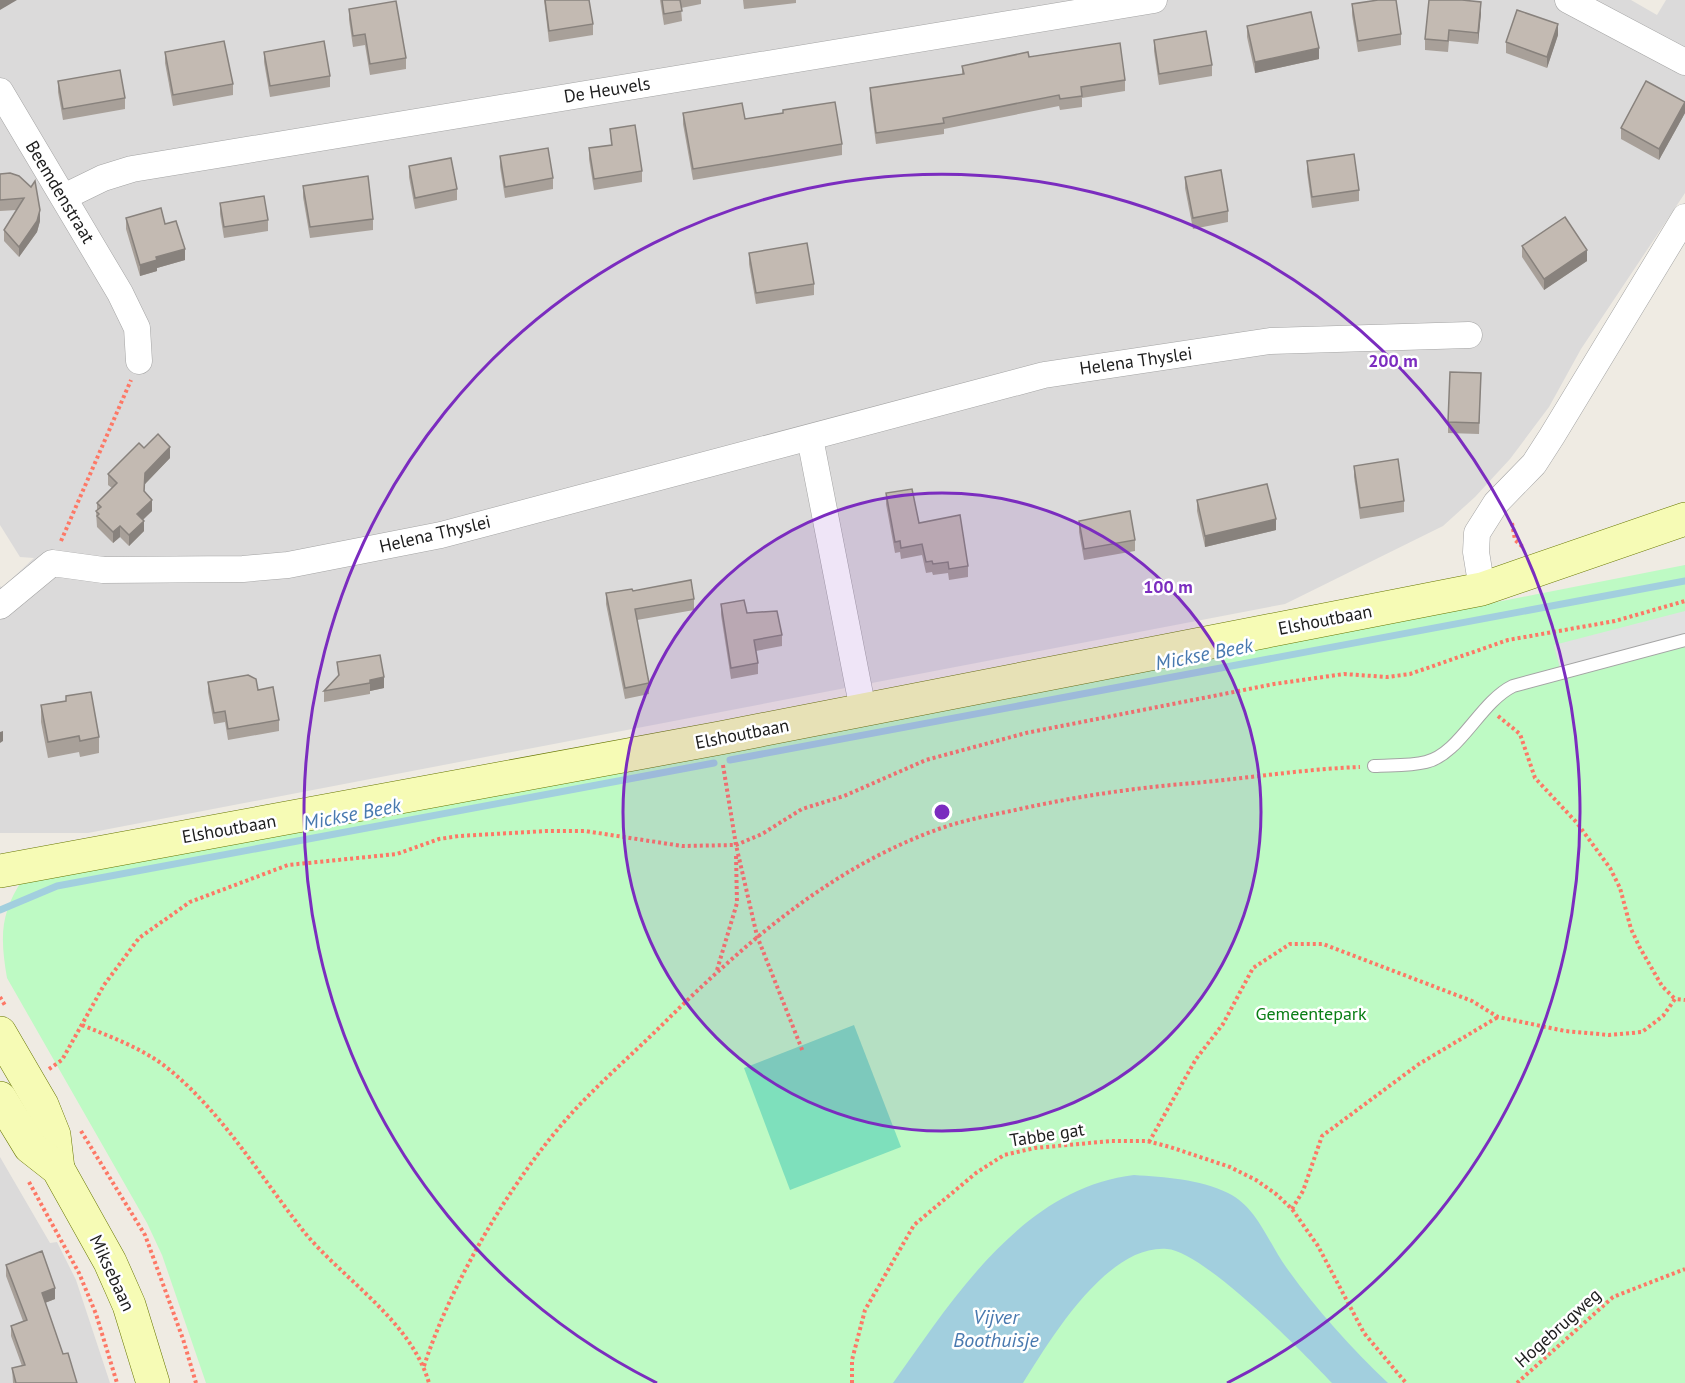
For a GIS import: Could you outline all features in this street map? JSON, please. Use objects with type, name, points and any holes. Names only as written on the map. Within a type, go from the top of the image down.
[{"type":"main road","name":"Elshoutbaan","points":[[0,871],[863,710],[1482,589],[1685,519]]},
{"type":"main road","name":"Elshoutbaan","points":[[1482,589],[1524,588],[1584,574],[1685,539]]},
{"type":"main road","points":[[0,1033],[42,1105],[53,1135]]},
{"type":"main road","name":"Miksebaan","points":[[0,1098],[53,1135],[58,1169],[110,1262],[124,1294],[153,1383]]},
{"type":"street","name":"De Heuvels","points":[[64,197],[103,178],[132,169],[1154,0]]},
{"type":"street","points":[[1568,0],[1685,62]]},
{"type":"street","name":"Beemdenstraat","points":[[0,92],[120,293],[137,328],[139,361]]},
{"type":"street","points":[[1482,589],[1476,552],[1477,533],[1486,516],[1534,464],[1685,217]]},
{"type":"street","name":"Helena Thyslei","points":[[52,564],[103,570],[243,569],[288,565],[441,535],[1044,375],[1270,341],[1469,335]]},
{"type":"street","points":[[810,438],[863,710]]},
{"type":"street","points":[[0,606],[52,564]]},
{"type":"lane","points":[[1374,766],[1427,762],[1435,758],[1466,730],[1500,693],[1513,686],[1685,640]]},
{"type":"path","points":[[52,564],[139,361]]},
{"type":"path","points":[[45,1072],[62,1060],[112,971],[132,946],[151,928],[190,902],[288,865],[397,854],[439,839],[459,836],[547,831],[585,831],[682,846],[736,845],[762,834],[802,809],[855,792],[926,760],[1026,733],[1274,684],[1344,674],[1388,677],[1410,674],[1508,640],[1615,621],[1685,601]]},
{"type":"path","points":[[1486,706],[1520,734],[1535,778],[1577,823],[1610,868],[1620,888],[1631,929],[1662,986],[1676,999],[1685,1000]]},
{"type":"path","points":[[424,1366],[438,1323],[461,1280],[510,1195],[542,1148],[587,1097],[717,971],[757,936],[810,897],[883,853],[939,829],[965,822],[1077,796],[1120,790],[1323,768],[1374,766]]},
{"type":"path","points":[[724,767],[736,845],[757,936],[803,1052]]},
{"type":"path","points":[[717,971],[737,903],[736,845]]},
{"type":"path","points":[[1149,1142],[1165,1117],[1178,1089],[1223,1024],[1253,968],[1290,944],[1323,944],[1472,1001],[1498,1017],[1565,1031],[1620,1034],[1641,1032],[1663,1016],[1676,999]]},
{"type":"path","points":[[1292,1209],[1303,1191],[1322,1136],[1419,1064],[1498,1017]]},
{"type":"path","points":[[82,1025],[153,1057],[202,1100],[306,1234],[399,1328],[424,1366],[429,1383]]},
{"type":"path","points":[[53,1135],[145,1235],[183,1339],[196,1383]]},
{"type":"path","name":"Tabbe gat","points":[[852,1383],[852,1360],[865,1310],[893,1257],[914,1225],[994,1160],[1014,1151],[1111,1141],[1149,1142],[1230,1167],[1256,1180],[1292,1209],[1317,1246],[1364,1333],[1406,1383]]},
{"type":"path","points":[[28,1180],[79,1273],[96,1314],[117,1383]]},
{"type":"path","name":"Hogebrugweg","points":[[1517,1383],[1613,1297],[1685,1269]]},
{"type":"shaded area","points":[[0,0],[1631,0],[1657,15],[1666,0],[1685,0],[1685,193],[1581,349],[1549,407],[1510,459],[1475,497],[1443,526],[1285,604],[88,833],[0,833],[0,586],[2,588],[34,558],[20,557],[0,525]]},
{"type":"shaded area","points":[[1685,611],[1685,640],[1561,672],[1554,645]]},
{"type":"shaded area","points":[[0,1157],[50,1243],[57,1242],[76,1280],[110,1383],[0,1383]]},
{"type":"green space","name":"Gemeentepark","points":[[1685,565],[1685,1383],[206,1383],[162,1255],[147,1223],[7,978],[3,950],[4,926],[10,903],[23,879],[1345,632]]},
{"type":"green space","points":[[854,1025],[901,1147],[790,1190],[744,1068]]},
{"type":"water","name":"Vijver Boothuisje","points":[[1134,1175],[1194,1182],[1217,1188],[1238,1199],[1254,1216],[1286,1267],[1321,1313],[1388,1383],[1332,1383],[1277,1328],[1228,1285],[1183,1254],[1167,1249],[1145,1252],[1123,1262],[1102,1278],[1065,1320],[1023,1383],[893,1383],[966,1284],[994,1252],[1024,1224],[1058,1201],[1094,1184]]},
{"type":"building","points":[[545,0],[589,0],[593,24],[549,31]]},
{"type":"building","points":[[662,0],[680,0],[682,11],[664,14]]},
{"type":"building","points":[[1396,0],[1401,34],[1358,41],[1352,4]]},
{"type":"building","points":[[1429,0],[1481,2],[1478,33],[1449,30],[1448,41],[1425,39]]},
{"type":"building","points":[[396,1],[406,58],[370,64],[365,34],[353,36],[349,9]]},
{"type":"building","points":[[1517,10],[1558,24],[1547,57],[1506,42]]},
{"type":"building","points":[[1311,12],[1319,48],[1255,62],[1247,26]]},
{"type":"building","points":[[1206,31],[1212,65],[1159,74],[1154,40]]},
{"type":"building","points":[[224,41],[233,84],[173,95],[165,52]]},
{"type":"building","points":[[324,41],[330,76],[270,86],[264,52]]},
{"type":"building","points":[[1120,43],[1125,80],[1081,87],[1082,96],[1060,99],[1059,95],[943,118],[944,123],[876,133],[870,88],[964,74],[962,66],[1028,52],[1029,57]]},
{"type":"building","points":[[120,70],[125,98],[63,109],[58,81]]},
{"type":"building","points":[[1646,81],[1685,102],[1659,149],[1621,128]]},
{"type":"building","points":[[835,102],[842,144],[693,169],[683,113],[742,103],[745,119]]},
{"type":"building","points":[[635,125],[642,171],[594,179],[589,148],[612,145],[610,129]]},
{"type":"building","points":[[548,148],[553,178],[505,187],[500,156]]},
{"type":"building","points":[[1354,154],[1359,190],[1312,197],[1307,161]]},
{"type":"building","points":[[451,158],[457,189],[415,198],[409,166]]},
{"type":"building","points":[[1221,170],[1228,211],[1193,218],[1185,177]]},
{"type":"building","points":[[10,173],[19,176],[31,187],[35,181],[40,210],[37,221],[19,247],[4,230],[24,198],[0,200],[0,174]]},
{"type":"building","points":[[368,176],[373,219],[310,227],[303,186]]},
{"type":"building","points":[[264,196],[268,220],[224,227],[220,203]]},
{"type":"building","points":[[161,208],[165,224],[176,221],[185,249],[156,257],[157,260],[140,265],[126,218]]},
{"type":"building","points":[[1565,217],[1587,250],[1544,279],[1522,246]]},
{"type":"building","points":[[807,243],[814,284],[756,293],[749,253]]},
{"type":"building","points":[[1450,372],[1481,373],[1479,423],[1448,422]]},
{"type":"building","points":[[158,434],[170,447],[145,473],[144,491],[152,500],[137,514],[144,521],[129,535],[120,526],[113,532],[97,516],[99,514],[96,511],[101,507],[97,503],[117,483],[108,474],[139,443],[144,448]]},
{"type":"building","points":[[1398,459],[1404,501],[1360,508],[1354,466]]},
{"type":"building","points":[[1267,484],[1276,519],[1205,536],[1197,500]]},
{"type":"building","points":[[912,489],[919,523],[960,515],[968,566],[949,569],[948,562],[933,564],[932,561],[926,562],[922,544],[901,548],[900,541],[895,542],[886,493]]},
{"type":"building","points":[[1130,511],[1135,540],[1084,549],[1079,521]]},
{"type":"building","points":[[691,580],[694,599],[635,609],[649,683],[625,688],[606,593],[632,589],[633,591]]},
{"type":"building","points":[[744,600],[747,613],[777,611],[782,635],[754,640],[758,663],[731,668],[721,604]]},
{"type":"building","points":[[380,655],[384,677],[370,680],[370,683],[324,691],[339,675],[337,662]]},
{"type":"building","points":[[248,675],[256,679],[258,690],[273,687],[279,720],[228,729],[225,711],[214,713],[208,682]]},
{"type":"building","points":[[91,692],[99,737],[80,741],[79,736],[48,742],[41,705],[66,701],[66,696]]},
{"type":"building","points":[[42,1251],[55,1288],[42,1293],[63,1354],[68,1353],[77,1383],[16,1383],[12,1368],[25,1365],[11,1326],[27,1320],[6,1265]]},
{"type":"waterway","name":"Mickse Beek","points":[[730,760],[1685,581]]},
{"type":"waterway","name":"Mickse Beek","points":[[0,910],[57,886],[714,763]]}]
